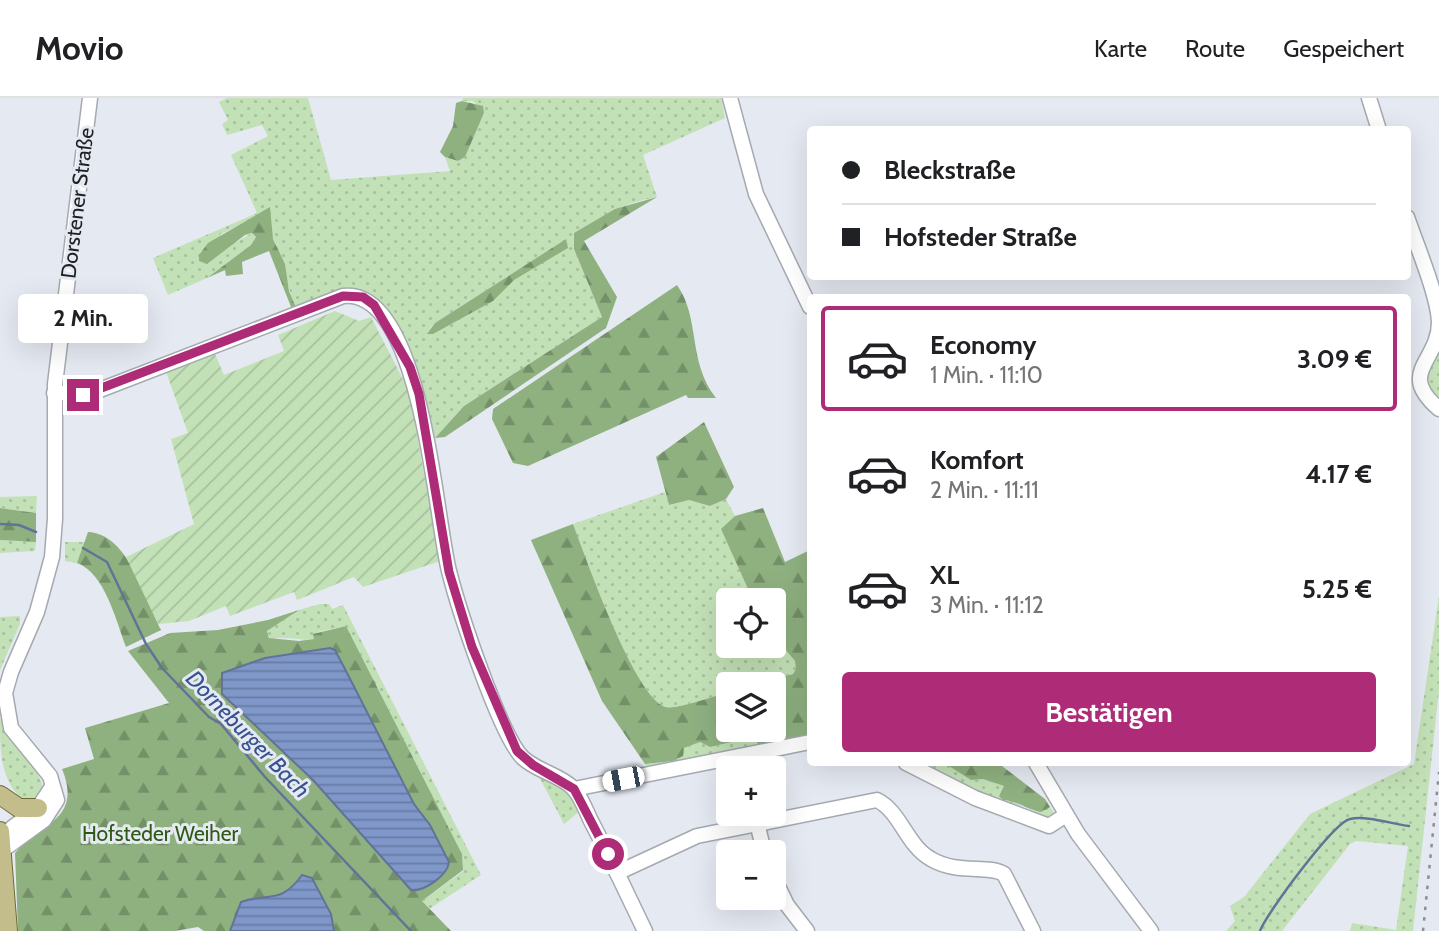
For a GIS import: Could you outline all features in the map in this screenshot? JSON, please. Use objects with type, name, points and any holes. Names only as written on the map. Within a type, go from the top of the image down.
[{"type":"main road","points":[[0,794],[19,808],[38,808]]},
{"type":"main road","points":[[1,842],[8,931]]},
{"type":"street","name":"Dorstener Straße","points":[[52,787],[48,772],[22,746],[11,728],[5,701],[11,671],[37,612],[51,557],[55,519],[54,393],[90,98]]},
{"type":"street","points":[[730,98],[756,194],[807,301]]},
{"type":"street","points":[[1368,98],[1378,126]]},
{"type":"street","points":[[1411,230],[1438,319],[1436,341],[1421,366],[1418,377],[1422,391],[1439,409]]},
{"type":"street","points":[[54,393],[92,393],[343,296],[363,297],[374,305],[410,367],[419,394],[448,567],[472,647],[517,751],[533,765],[574,789],[645,931]]},
{"type":"street","points":[[764,756],[807,743]]},
{"type":"street","points":[[574,789],[716,766]]},
{"type":"street","points":[[912,766],[975,798],[1049,826],[1070,819]]},
{"type":"street","points":[[1038,766],[1070,819],[1150,929]]},
{"type":"street","points":[[52,787],[57,796],[50,813],[1,842],[38,808],[52,787]]},
{"type":"street","points":[[786,814],[877,800],[890,807],[907,838],[932,860],[964,871],[996,869],[1004,874],[1033,931]]},
{"type":"street","points":[[617,873],[682,841],[732,826]]},
{"type":"street","points":[[786,903],[807,931]]},
{"type":"green space","points":[[227,98],[308,98],[331,180],[450,171],[445,157],[458,161],[465,157],[484,113],[473,101],[462,101],[463,98],[721,98],[725,118],[643,155],[657,197],[629,204],[610,214],[574,249],[602,317],[464,406],[435,438],[373,298],[356,291],[346,292],[296,310],[272,235],[257,213],[231,155],[268,136],[262,125],[227,135],[222,124],[228,120],[219,102]],"holes":[[[566,239],[559,253],[430,329],[435,323]]]},
{"type":"green space","points":[[462,101],[483,106],[484,113],[465,157],[458,161],[445,157],[440,152],[453,126],[456,103]]},
{"type":"green space","points":[[657,197],[584,241],[617,297],[606,328],[445,437],[435,438],[464,406],[602,317],[574,249],[574,233],[615,209]]},
{"type":"green space","points":[[270,207],[273,239],[285,264],[289,291],[297,310],[293,312],[269,251],[242,262],[243,274],[226,276],[225,270],[207,278],[251,245],[256,237],[252,233],[245,235],[207,264],[199,261],[199,255],[208,243]]},
{"type":"green space","points":[[257,213],[258,216],[219,235],[236,242],[252,233],[256,237],[251,245],[207,278],[168,295],[153,258]]},
{"type":"green space","points":[[566,239],[568,248],[514,280],[493,301],[433,334],[427,334],[435,323]]},
{"type":"green space","points":[[677,285],[689,312],[701,370],[716,398],[688,398],[686,395],[528,466],[513,463],[492,419],[493,409]]},
{"type":"green space","points":[[335,311],[359,321],[371,317],[409,391],[440,561],[363,587],[354,577],[297,600],[294,592],[230,616],[226,606],[189,621],[158,624],[126,557],[194,524],[171,439],[188,433],[166,372],[215,354],[224,375],[284,351],[278,335]]},
{"type":"green space","points":[[1439,350],[1439,402],[1429,392],[1425,377]]},
{"type":"green space","points":[[704,422],[734,487],[726,499],[710,506],[689,500],[669,505],[656,457]]},
{"type":"green space","points":[[665,492],[669,505],[689,500],[710,506],[726,499],[735,516],[722,530],[748,588],[716,588],[716,658],[786,658],[786,650],[795,661],[797,669],[786,676],[786,672],[716,672],[716,696],[665,707],[653,698],[639,679],[626,654],[573,524]]},
{"type":"green space","points":[[37,496],[36,513],[0,508],[0,497]]},
{"type":"green space","points":[[0,508],[36,513],[36,542],[0,540]]},
{"type":"green space","points":[[763,508],[785,562],[807,551],[807,740],[761,748],[757,742],[786,742],[786,676],[793,674],[796,669],[795,661],[786,650],[786,588],[748,588],[721,529],[735,516]]},
{"type":"green space","points":[[573,524],[612,624],[639,679],[665,707],[716,696],[716,742],[732,742],[710,747],[700,742],[684,748],[683,756],[673,761],[645,764],[602,701],[531,540]]},
{"type":"green space","points":[[88,532],[102,535],[114,543],[124,555],[142,585],[161,630],[126,647],[102,587],[87,568],[77,563]]},
{"type":"green space","points":[[0,540],[36,542],[35,551],[0,553]]},
{"type":"green space","points":[[65,542],[85,542],[77,563],[65,561]]},
{"type":"green space","points":[[1439,596],[1439,690],[1413,931],[1350,931],[1352,923],[1396,930],[1408,846],[1356,841],[1350,844],[1282,931],[1226,931],[1235,921],[1230,906],[1244,897],[1310,814],[1414,764]]},
{"type":"green space","points":[[329,604],[332,609],[343,605],[481,875],[429,909],[422,901],[463,871],[462,854],[346,626],[318,632],[314,639],[270,639],[267,631],[299,610]]},
{"type":"green space","points":[[299,610],[267,631],[269,638],[299,641],[314,639],[313,634],[346,626],[462,854],[463,870],[422,901],[451,931],[334,931],[302,875],[282,893],[241,902],[230,931],[204,931],[198,927],[175,931],[18,931],[15,853],[63,810],[67,799],[67,786],[62,769],[94,759],[85,728],[169,703],[128,651],[170,633],[218,630],[268,620]]},
{"type":"green space","points":[[20,616],[20,624],[0,670],[0,617]]},
{"type":"green space","points":[[0,718],[43,786],[43,795],[29,805],[19,797],[7,778],[0,744]]},
{"type":"green space","points":[[700,742],[710,747],[732,742],[757,742],[761,748],[649,769],[645,764],[673,761],[684,748]]},
{"type":"green space","points":[[920,766],[949,766],[971,780],[983,779],[1004,786],[1017,803],[1029,810],[1050,807],[1055,814],[1041,820]]},
{"type":"green space","points":[[949,766],[1002,766],[1045,799],[1050,807],[1041,812],[1003,800],[999,796],[1004,786],[983,779],[971,780]]},
{"type":"green space","points":[[536,771],[569,793],[580,811],[564,824]]},
{"type":"water","points":[[330,648],[335,650],[414,804],[430,825],[449,862],[440,877],[422,888],[411,890],[313,780],[222,694],[222,673],[265,658]]},
{"type":"water","name":"Hofsteder Weiher","points":[[302,875],[312,878],[331,914],[334,931],[230,931],[241,902],[281,894]]},
{"type":"waterway","name":"Dorneburger Bach","points":[[0,524],[19,525],[36,532]]},
{"type":"waterway","name":"Dorneburger Bach","points":[[83,548],[107,562],[146,644],[162,668],[209,717],[221,724],[265,777],[411,931]]},
{"type":"waterway","name":"Dorneburger Bach","points":[[1260,931],[1301,870],[1342,824],[1350,819],[1364,818],[1409,826]]},
{"type":"railway","points":[[1423,931],[1439,772]]},
{"type":"route","points":[[83,395],[184,359],[343,296],[358,296],[369,300],[404,354],[419,394],[449,572],[481,670],[517,751],[533,765],[574,789],[608,854]]}]
